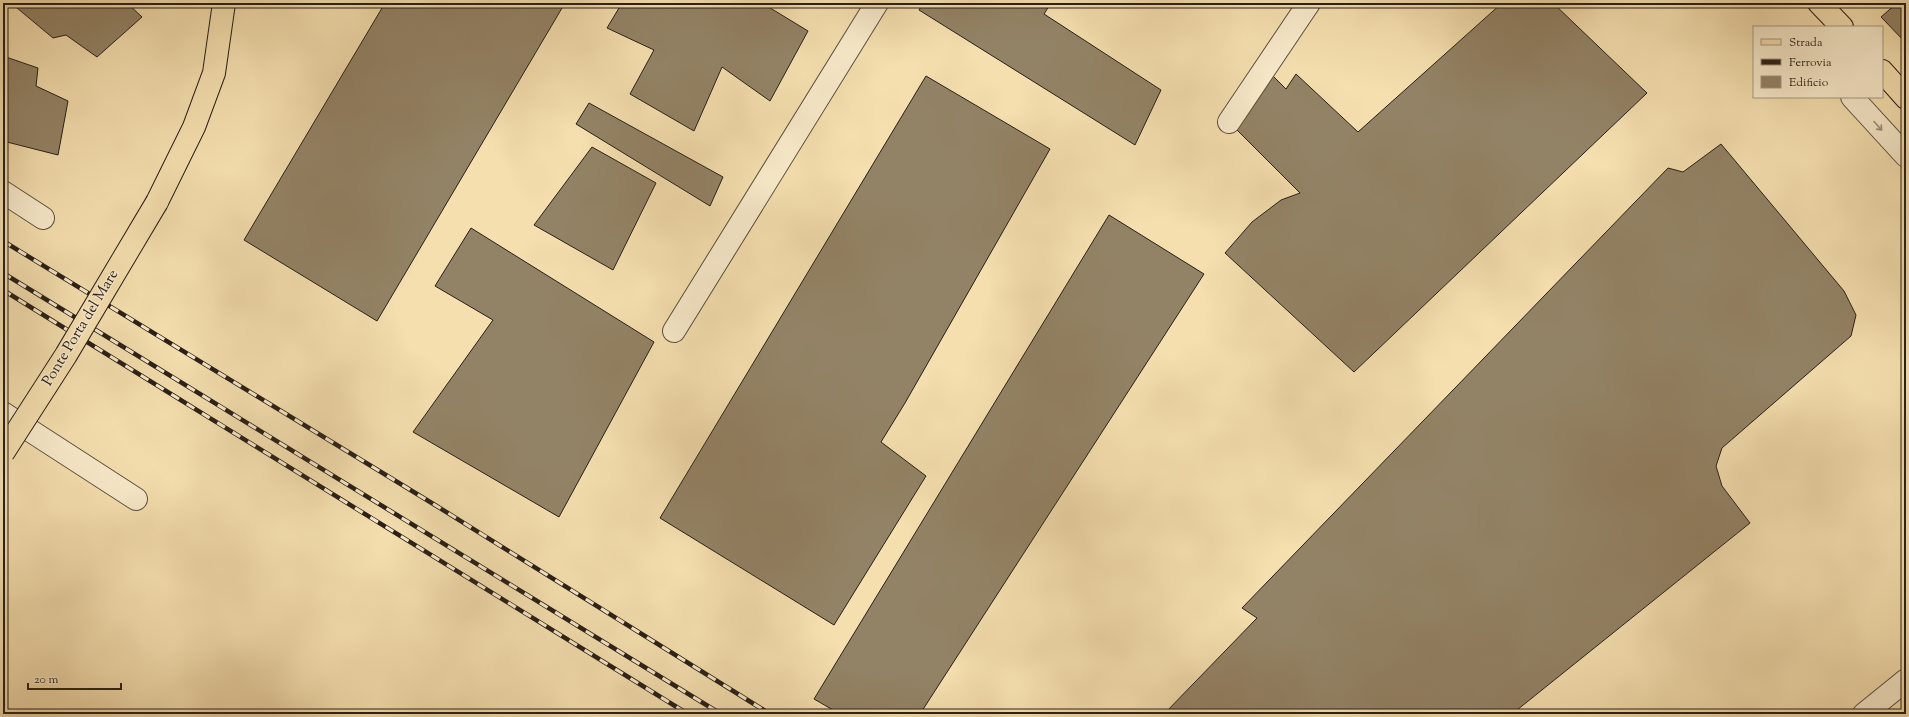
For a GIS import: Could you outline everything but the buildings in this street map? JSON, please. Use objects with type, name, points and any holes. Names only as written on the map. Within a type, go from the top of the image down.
[{"type":"main road","name":"Ponte Porta del Mare","points":[[3,453],[66,355],[157,202],[194,127],[214,73],[224,3]]},
{"type":"main road","points":[[1819,3],[1841,26]]},
{"type":"main road","points":[[1883,72],[1906,98]]},
{"type":"street","points":[[674,331],[877,3]]},
{"type":"street","points":[[1229,122],[1309,3]]},
{"type":"street","points":[[1853,98],[1906,156]]},
{"type":"street","points":[[3,192],[43,218]]},
{"type":"street","points":[[3,413],[136,499]]},
{"type":"street","points":[[1864,714],[1906,680]]},
{"type":"railway","points":[[3,241],[435,505],[770,714]]},
{"type":"railway","points":[[3,273],[721,714]]},
{"type":"railway","points":[[3,290],[688,714]]}]
